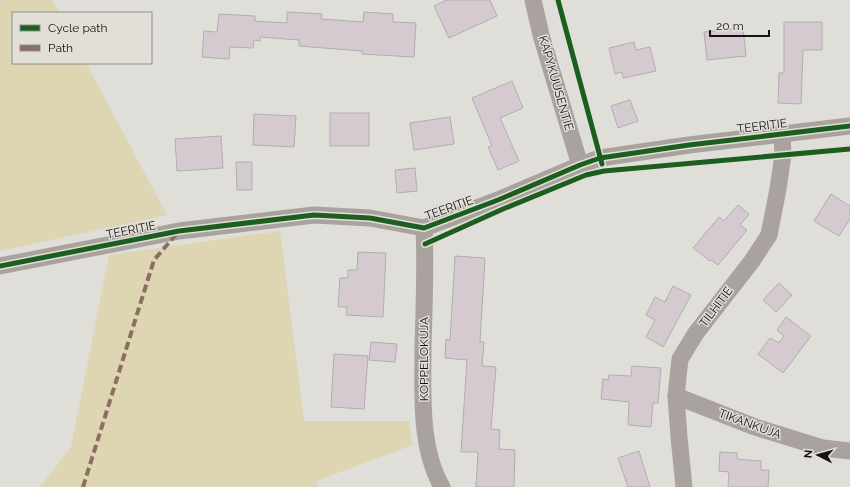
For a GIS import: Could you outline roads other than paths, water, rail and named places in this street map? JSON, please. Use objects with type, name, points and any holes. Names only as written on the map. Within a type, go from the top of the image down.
[{"type":"street","name":"KÄPYKUUSENTIE","points":[[533,0],[541,35],[580,165]]},
{"type":"street","name":"TEERITIE","points":[[0,266],[179,231],[314,215],[370,218],[424,228],[498,200],[600,158],[850,126]]},
{"type":"street","name":"TILHITIE","points":[[684,487],[676,396],[680,359],[696,333],[752,261],[769,235],[782,162],[782,134]]},
{"type":"street","name":"KOPPELOKUJA","points":[[424,228],[424,424],[428,452],[442,487]]},
{"type":"street","name":"TIKANKUJA","points":[[676,396],[763,430],[823,448],[850,451]]}]
